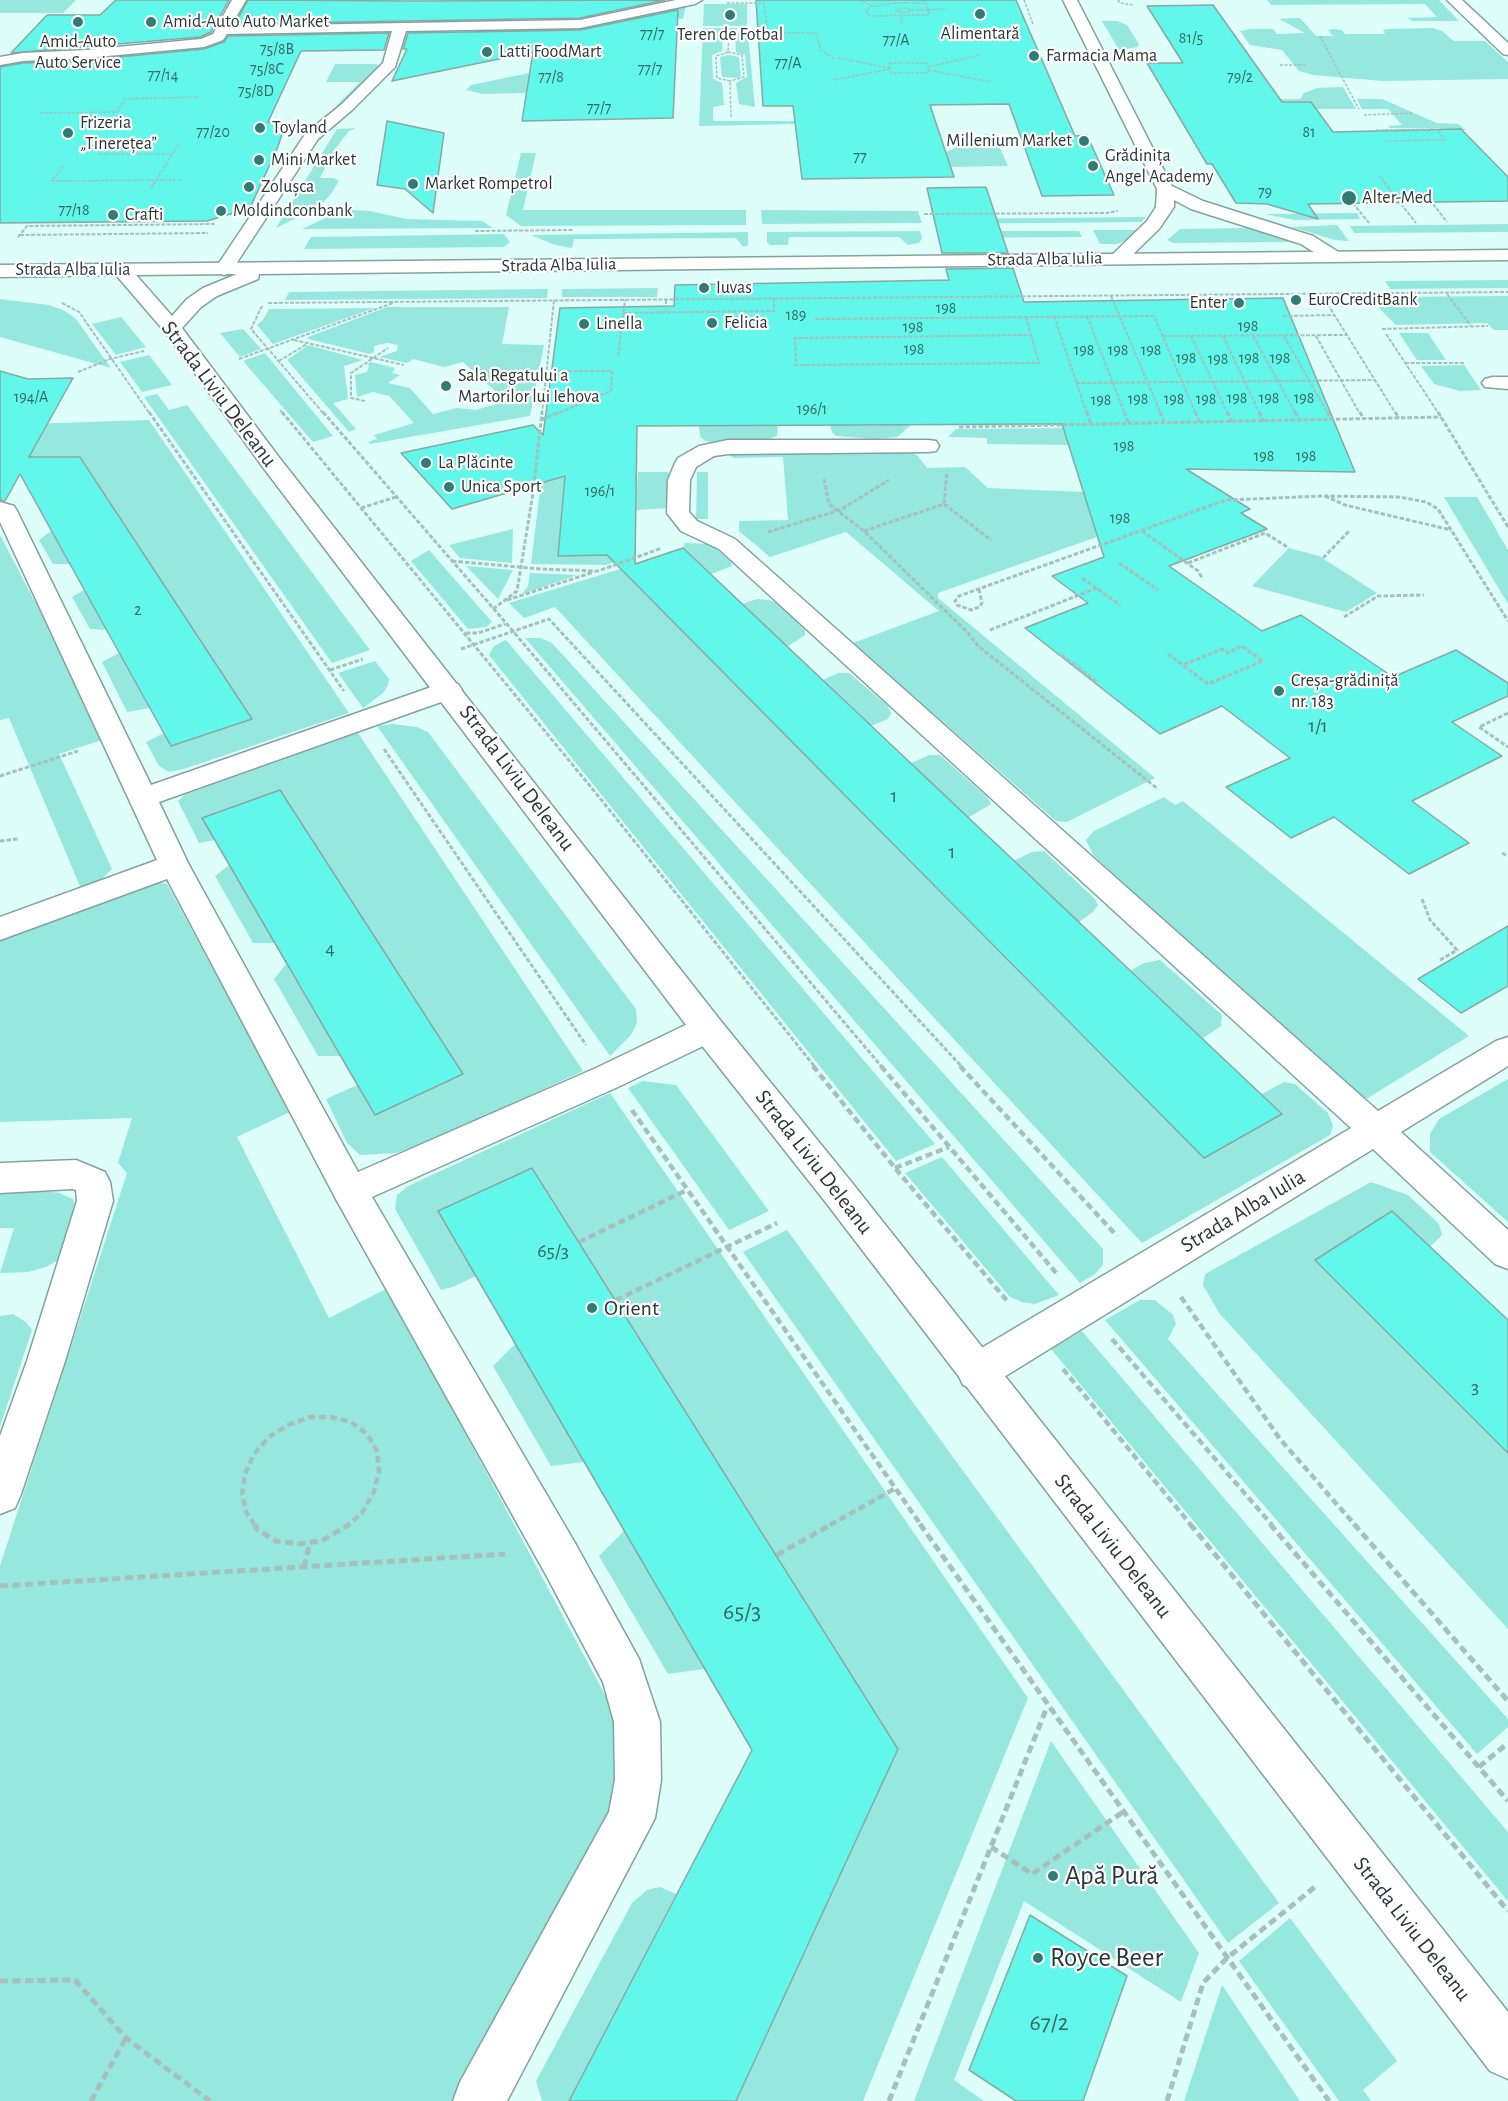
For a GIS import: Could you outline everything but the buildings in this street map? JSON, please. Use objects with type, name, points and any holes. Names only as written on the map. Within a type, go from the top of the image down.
[{"type":"main road","points":[[0,61],[23,57],[94,54],[213,40],[218,37],[239,0]]},
{"type":"main road","points":[[1070,0],[1166,189],[1197,205],[1307,240],[1334,257]]},
{"type":"main road","points":[[1454,0],[1508,51]]},
{"type":"main road","points":[[220,30],[580,24],[691,1]]},
{"type":"main road","points":[[224,269],[312,136],[347,107],[390,64],[400,28]]},
{"type":"main road","name":"Strada Alba Iulia","points":[[1118,259],[1153,225],[1165,207],[1166,189]]},
{"type":"main road","name":"Strada Alba Iulia","points":[[0,271],[1508,255]]},
{"type":"main road","points":[[172,328],[194,303],[210,292],[271,268]]},
{"type":"main road","name":"Strada Liviu Deleanu","points":[[122,271],[172,328],[270,461],[449,690],[708,1029],[840,1194],[1508,2053]]},
{"type":"main road","points":[[928,446],[728,447],[701,453],[686,463],[682,471],[677,505],[681,519],[701,532],[727,544],[1376,1130],[1508,1253]]},
{"type":"main road","points":[[0,509],[6,511],[30,559],[174,865],[350,1191],[555,1551],[622,1675],[637,1722],[638,1780],[631,1818],[479,2101]]},
{"type":"main road","points":[[143,798],[449,690]]},
{"type":"main road","points":[[0,929],[174,865]]},
{"type":"main road","points":[[350,1191],[608,1077],[708,1029]]},
{"type":"main road","name":"Strada Alba Iulia","points":[[977,1372],[1508,1050]]},
{"type":"main road","points":[[0,1178],[76,1174],[92,1182],[95,1201],[46,1361],[0,1494]]},
{"type":"path","points":[[1024,0],[1033,24]]},
{"type":"path","points":[[1118,0],[1120,3],[1134,5]]},
{"type":"path","points":[[691,1],[764,3],[767,25]]},
{"type":"path","points":[[862,1],[874,7]]},
{"type":"path","points":[[911,10],[905,14],[901,16],[869,16],[866,10],[902,3],[923,2],[926,3],[928,10],[929,15],[905,14],[896,10],[904,8],[911,10],[928,10],[947,9]]},
{"type":"path","points":[[902,3],[904,8]]},
{"type":"path","points":[[901,16],[902,24]]},
{"type":"path","points":[[728,52],[729,33],[816,33],[821,50],[834,59]]},
{"type":"path","points":[[1320,36],[1359,109]]},
{"type":"path","points":[[728,52],[742,55],[744,77],[730,81],[717,78],[716,56],[728,52]]},
{"type":"path","points":[[928,68],[980,55]]},
{"type":"path","points":[[838,58],[890,68]]},
{"type":"path","points":[[889,63],[927,63],[928,68],[929,73],[891,73],[889,63]]},
{"type":"path","points":[[1280,65],[1307,65]]},
{"type":"path","points":[[834,80],[890,68]]},
{"type":"path","points":[[928,68],[991,82]]},
{"type":"path","points":[[730,81],[731,117]]},
{"type":"path","points":[[40,113],[117,112],[125,99],[198,97]]},
{"type":"path","points":[[1364,115],[1411,112],[1418,119]]},
{"type":"path","points":[[1376,130],[1436,129],[1445,140],[1385,141]]},
{"type":"path","points":[[151,188],[179,143]]},
{"type":"path","points":[[99,154],[172,154]]},
{"type":"path","points":[[63,166],[52,181],[181,180]]},
{"type":"path","points":[[1379,175],[1416,223]]},
{"type":"path","points":[[1353,203],[1369,223]]},
{"type":"path","points":[[1433,204],[1447,222]]},
{"type":"path","points":[[924,214],[1107,213],[1124,209]]},
{"type":"path","points":[[14,244],[27,226],[223,224]]},
{"type":"path","points":[[20,235],[208,233]]},
{"type":"path","points":[[493,609],[517,591],[522,567],[555,289]]},
{"type":"path","points":[[1508,292],[263,303],[251,329],[506,623],[1084,1307],[1508,1802]]},
{"type":"path","points":[[1447,293],[1471,327]]},
{"type":"path","points":[[1322,294],[1399,417]]},
{"type":"path","points":[[1111,296],[1165,424]]},
{"type":"path","points":[[54,298],[79,312],[364,719],[608,1077],[1047,1706],[1329,2101]]},
{"type":"path","points":[[623,313],[774,311],[774,299]]},
{"type":"path","points":[[618,356],[625,300]]},
{"type":"path","points":[[666,300],[666,312]]},
{"type":"path","points":[[532,306],[533,301]]},
{"type":"path","points":[[245,369],[238,360],[396,302]]},
{"type":"path","points":[[1282,316],[1335,315]]},
{"type":"path","points":[[1026,316],[1032,335],[1039,363],[796,365],[795,338],[1032,335]]},
{"type":"path","points":[[1054,316],[1091,425]]},
{"type":"path","points":[[1087,316],[1129,424]]},
{"type":"path","points":[[815,319],[1154,316],[1200,423]]},
{"type":"path","points":[[1382,328],[1488,326]]},
{"type":"path","points":[[1386,334],[1441,417],[1508,527]]},
{"type":"path","points":[[1316,335],[1363,418]]},
{"type":"path","points":[[1163,336],[1348,335]]},
{"type":"path","points":[[1191,336],[1232,422]]},
{"type":"path","points":[[1223,336],[1264,422]]},
{"type":"path","points":[[1253,336],[1300,420]]},
{"type":"path","points":[[1283,336],[1332,420]]},
{"type":"path","points":[[294,340],[404,365]]},
{"type":"path","points":[[279,361],[307,343]]},
{"type":"path","points":[[365,401],[351,398],[351,372],[388,348]]},
{"type":"path","points":[[78,372],[110,359],[144,351]]},
{"type":"path","points":[[1404,363],[1468,363]]},
{"type":"path","points":[[541,420],[611,392],[612,370],[546,371]]},
{"type":"path","points":[[1076,382],[1376,380]]},
{"type":"path","points":[[275,404],[458,628],[466,633],[896,1168],[1037,1336],[1508,1911]]},
{"type":"path","points":[[727,544],[840,510],[888,481],[928,446],[955,427],[1441,417]]},
{"type":"path","points":[[944,504],[948,468]]},
{"type":"path","points":[[1324,496],[1345,505],[1452,530]]},
{"type":"path","points":[[979,589],[982,603],[979,607],[971,610],[957,605],[956,601],[959,596],[1226,500],[1324,496],[1415,499],[1438,508],[1508,621]]},
{"type":"path","points":[[360,508],[396,497]]},
{"type":"path","points":[[864,531],[944,504]]},
{"type":"path","points":[[944,504],[991,540]]},
{"type":"path","points":[[840,510],[969,633],[978,646],[1158,789]]},
{"type":"path","points":[[1141,530],[1188,563],[1198,571],[1203,579]]},
{"type":"path","points":[[1323,558],[1350,530]]},
{"type":"path","points":[[503,601],[598,571],[701,532]]},
{"type":"path","points":[[1188,563],[1265,533],[1289,548]]},
{"type":"path","points":[[452,561],[598,571]]},
{"type":"path","points":[[1119,563],[1158,590]]},
{"type":"path","points":[[1083,578],[1120,605]]},
{"type":"path","points":[[990,630],[1096,588]]},
{"type":"path","points":[[1344,617],[1378,596],[1424,595]]},
{"type":"path","points":[[426,661],[549,619],[1148,1269],[1181,1296],[1280,1439],[1508,1701]]},
{"type":"path","points":[[466,633],[478,633],[506,623]]},
{"type":"path","points":[[1168,654],[1208,684],[1263,661],[1242,646],[1227,653],[1222,649],[1183,665]]},
{"type":"path","points":[[1062,654],[1098,683]]},
{"type":"path","points":[[329,670],[363,659]]},
{"type":"path","points":[[1508,713],[1479,727],[1508,747]]},
{"type":"path","points":[[0,776],[47,761]]},
{"type":"path","points":[[0,841],[18,839]]},
{"type":"path","points":[[1502,853],[1508,856]]},
{"type":"path","points":[[1422,899],[1430,920],[1457,950],[1440,960]]},
{"type":"path","points":[[896,1168],[949,1147]]},
{"type":"path","points":[[579,1242],[687,1190]]},
{"type":"path","points":[[616,1300],[777,1223]]},
{"type":"path","points":[[310,1417],[331,1417],[351,1422],[367,1434],[377,1451],[379,1471],[374,1492],[362,1513],[343,1530],[321,1540],[310,1542],[298,1544],[276,1541],[258,1530],[247,1514],[242,1495],[245,1474],[254,1454],[269,1437],[288,1425],[310,1417]]},
{"type":"path","points":[[777,1555],[896,1488]]},
{"type":"path","points":[[304,1567],[310,1542]]},
{"type":"path","points":[[0,1586],[555,1551]]},
{"type":"path","points":[[889,2101],[1047,1706]]},
{"type":"path","points":[[1479,1767],[1508,1743]]},
{"type":"path","points":[[991,1847],[1032,1874],[1123,1812]]},
{"type":"path","points":[[1167,2101],[1203,1983],[1227,1958],[1354,1855]]},
{"type":"path","points":[[0,1981],[75,1980],[126,2038],[210,2101]]},
{"type":"path","points":[[91,2101],[126,2038]]},
{"type":"shaded area","points":[[0,0],[76,0],[63,13],[0,13]]},
{"type":"shaded area","points":[[1267,0],[1439,0],[1459,21],[1413,21],[1407,18],[1437,17],[1425,4],[1271,5]]},
{"type":"shaded area","name":"Teren de Fotbal","points":[[704,4],[747,4],[747,26],[703,26]]},
{"type":"shaded area","points":[[686,5],[683,19],[631,19],[598,30],[576,30],[398,63],[462,49],[478,29],[569,26],[572,29]]},
{"type":"shaded area","points":[[1300,18],[1316,36],[1333,36],[1328,30],[1333,29],[1342,30],[1345,34],[1385,34],[1383,30],[1388,29],[1433,28],[1442,31],[1454,41],[1485,41],[1508,62],[1508,79],[1382,81],[1313,75],[1299,71],[1282,50],[1250,45],[1240,31],[1273,29],[1277,34],[1305,33],[1279,19]]},
{"type":"shaded area","points":[[1102,21],[1117,21],[1127,25],[1139,44],[1138,47],[1119,50]]},
{"type":"shaded area","points":[[703,28],[737,28],[736,32],[723,32],[722,51],[712,55],[713,79],[722,83],[724,105],[713,107],[713,121],[935,121],[699,126]]},
{"type":"shaded area","points":[[735,34],[748,34],[755,107],[739,104],[736,83],[747,77],[745,55],[736,52]]},
{"type":"shaded area","points":[[729,55],[739,57],[741,77],[722,77],[720,57]]},
{"type":"shaded area","points":[[601,58],[601,91],[483,94],[466,90],[471,85]]},
{"type":"shaded area","points":[[335,64],[376,64],[381,67],[340,107],[336,106],[360,82],[326,82]]},
{"type":"shaded area","points":[[1343,87],[1356,109],[1316,109],[1311,102],[1200,100],[1300,99],[1304,93],[1317,88]]},
{"type":"shaded area","points":[[1357,99],[1382,99],[1437,123],[1458,124],[1466,130],[1446,130],[1450,141],[1439,128],[1390,128],[1388,126],[1402,125],[1388,109],[1362,109]]},
{"type":"shaded area","points":[[356,128],[349,131],[334,150],[320,178],[334,178],[339,181],[331,194],[320,206],[276,228],[337,129]]},
{"type":"shaded area","points":[[986,134],[995,136],[1008,166],[945,167],[944,153]]},
{"type":"shaded area","points":[[521,153],[536,153],[523,210],[746,210],[746,225],[521,226],[506,215]]},
{"type":"shaded area","points":[[353,210],[407,219],[482,221],[493,228],[302,229],[332,215]]},
{"type":"shaded area","points":[[761,210],[918,211],[922,223],[762,224]]},
{"type":"shaded area","points":[[1357,213],[1360,219],[1294,220],[1265,214]]},
{"type":"shaded area","points":[[1145,217],[1142,222],[939,224],[938,219]]},
{"type":"shaded area","points":[[1508,224],[1508,232],[1354,233],[1350,226]]},
{"type":"shaded area","points":[[1337,225],[1349,241],[1335,240],[1292,227]]},
{"type":"shaded area","points":[[1248,228],[1289,242],[1173,243],[1167,240],[1180,229]]},
{"type":"shaded area","points":[[1093,230],[1139,230],[1135,237],[1117,244],[1100,244]]},
{"type":"shaded area","points":[[920,231],[922,238],[919,243],[908,245],[899,237],[789,237],[788,245],[770,245],[767,242],[767,232]]},
{"type":"shaded area","points":[[949,231],[1079,231],[1082,237],[950,238]]},
{"type":"shaded area","points":[[748,232],[748,245],[743,247],[736,238],[574,239],[572,248],[555,245],[531,235]]},
{"type":"shaded area","points":[[504,234],[510,242],[504,247],[304,249],[311,237]]},
{"type":"shaded area","points":[[1508,280],[1508,288],[1390,289],[1385,281]]},
{"type":"shaded area","points":[[658,288],[657,297],[562,297],[562,289]]},
{"type":"shaded area","points":[[548,289],[547,298],[285,300],[289,292]]},
{"type":"shaded area","points":[[1508,296],[1508,330],[1494,330],[1487,323],[1396,325],[1381,310],[1373,297]]},
{"type":"shaded area","points":[[0,299],[49,305],[65,311],[76,319],[111,368],[0,337]]},
{"type":"shaded area","points":[[387,307],[509,307],[502,344],[544,345],[530,416],[370,444],[368,442],[377,439],[374,435],[414,423],[389,396],[373,392],[357,397],[355,375],[367,372],[369,365],[366,364],[371,362],[395,368],[392,373],[400,375],[388,383],[410,388],[433,414],[457,408],[476,410],[506,401],[463,362],[444,367],[413,359],[407,363],[379,357],[397,351],[398,345],[387,343],[374,346],[374,352],[370,354],[308,339],[308,337]]},
{"type":"shaded area","points":[[375,308],[273,344],[257,325],[269,309]]},
{"type":"shaded area","points":[[121,317],[146,347],[116,355],[92,324]]},
{"type":"shaded area","points":[[243,329],[261,349],[240,357],[220,333]]},
{"type":"shaded area","points":[[1399,333],[1428,333],[1446,360],[1417,360]]},
{"type":"shaded area","points":[[308,345],[363,360],[344,366],[348,399],[333,403],[356,429],[349,432],[287,360]]},
{"type":"shaded area","points":[[265,353],[333,436],[313,442],[243,361]]},
{"type":"shaded area","points":[[149,355],[172,385],[142,392],[120,362]]},
{"type":"shaded area","points":[[1464,365],[1481,390],[1460,391],[1434,384],[1421,366]]},
{"type":"shaded area","points":[[157,394],[169,410],[187,405],[370,650],[332,663],[144,397]]},
{"type":"shaded area","points":[[149,420],[349,713],[184,769],[169,772],[159,766],[146,742],[164,733],[172,746],[252,719],[81,457],[0,458],[0,425]]},
{"type":"shaded area","points":[[778,425],[777,436],[763,441],[715,442],[705,441],[700,436],[699,426]]},
{"type":"shaded area","points":[[830,425],[911,425],[897,437],[874,439],[836,436]]},
{"type":"shaded area","points":[[1065,428],[1069,445],[987,444],[987,438],[948,437],[956,429]]},
{"type":"shaded area","points":[[568,432],[558,556],[636,555],[606,565],[531,564],[547,433]]},
{"type":"shaded area","points":[[909,451],[918,456],[927,468],[965,467],[988,488],[1084,492],[1097,537],[938,593],[938,598],[1155,778],[1067,822],[1056,821],[853,643],[939,611],[846,532],[770,557],[739,531],[739,521],[788,520],[783,457],[734,458],[729,455]]},
{"type":"shaded area","points":[[638,472],[667,472],[672,475],[669,508],[636,510]]},
{"type":"shaded area","points":[[697,472],[708,472],[708,519],[696,519]]},
{"type":"shaded area","points":[[1444,497],[1477,497],[1508,550],[1508,604]]},
{"type":"shaded area","points":[[513,529],[512,563],[460,558],[449,545]]},
{"type":"shaded area","points":[[51,531],[70,564],[53,564],[39,540]]},
{"type":"shaded area","points":[[0,535],[76,680],[102,740],[59,754],[112,869],[101,880],[82,891],[9,718],[0,720]]},
{"type":"shaded area","points":[[685,543],[711,544],[731,562],[732,566],[711,574],[683,548]]},
{"type":"shaded area","points":[[1289,548],[1319,556],[1377,593],[1346,612],[1252,586]]},
{"type":"shaded area","points":[[429,550],[492,622],[486,627],[468,629],[411,561]]},
{"type":"shaded area","points":[[466,566],[513,570],[498,599]]},
{"type":"shaded area","points":[[620,569],[1204,1158],[1281,1115],[1260,1095],[1284,1082],[1295,1084],[1328,1113],[1333,1126],[1330,1135],[1142,1243],[555,607],[524,618],[509,603]]},
{"type":"shaded area","points":[[530,573],[577,575],[522,594],[528,586]]},
{"type":"shaded area","points":[[84,590],[107,630],[90,629],[72,597]]},
{"type":"shaded area","points":[[757,599],[779,604],[805,630],[805,635],[787,647],[742,604]]},
{"type":"shaded area","points":[[525,638],[541,638],[552,643],[1103,1249],[1103,1265],[1095,1274],[1080,1283]]},
{"type":"shaded area","points":[[506,640],[935,1144],[896,1161],[489,655],[494,646]]},
{"type":"shaded area","points":[[119,653],[150,708],[127,712],[102,662]]},
{"type":"shaded area","points":[[375,661],[389,679],[388,685],[383,693],[363,708],[338,673]]},
{"type":"shaded area","points":[[838,673],[849,673],[888,706],[891,713],[888,719],[871,726],[823,680]]},
{"type":"shaded area","points":[[392,724],[417,727],[428,732],[636,1009],[637,1023],[631,1035],[610,1056],[377,726]]},
{"type":"shaded area","points":[[358,733],[583,1071],[440,1137],[396,1153],[360,1155],[347,1143],[326,1099],[357,1085],[375,1115],[463,1074],[280,790],[202,818],[215,840],[199,843],[178,801],[184,795]]},
{"type":"shaded area","points":[[929,755],[940,755],[988,798],[991,804],[968,818],[911,763]]},
{"type":"shaded area","points":[[1164,797],[1175,805],[1183,801],[1469,1036],[1366,1099],[1350,1093],[1093,855],[1086,840],[1094,831]]},
{"type":"shaded area","points":[[1044,851],[1095,899],[1098,905],[1093,912],[1079,922],[1013,861],[1032,852]]},
{"type":"shaded area","points":[[229,865],[275,943],[253,943],[215,876]]},
{"type":"shaded area","points":[[157,882],[167,884],[290,1112],[237,1137],[329,1318],[388,1288],[621,1725],[631,1782],[453,2101],[0,2101],[0,1566],[127,1173],[118,1163],[132,1118],[0,1122],[0,938]]},
{"type":"shaded area","points":[[1160,960],[1222,1015],[1221,1026],[1202,1039],[1130,971],[1144,963]]},
{"type":"shaded area","points":[[286,964],[340,1056],[318,1056],[274,979]]},
{"type":"shaded area","points":[[1508,1079],[1508,1222],[1430,1152],[1430,1134],[1439,1119]]},
{"type":"shaded area","points":[[643,1081],[676,1085],[769,1211],[729,1230],[628,1088]]},
{"type":"shaded area","points":[[610,1093],[1028,1698],[863,2101],[736,2101],[898,1748],[533,1168],[438,1211],[476,1276],[453,1287],[441,1290],[395,1209],[397,1195],[408,1186]]},
{"type":"shaded area","points":[[942,1157],[1059,1295],[1035,1304],[1010,1297],[905,1173]]},
{"type":"shaded area","points":[[1371,1182],[1408,1195],[1439,1224],[1442,1235],[1430,1247],[1392,1211],[1315,1260],[1508,1453],[1508,1629],[1219,1313],[1203,1285],[1205,1274]]},
{"type":"shaded area","points":[[37,1190],[59,1193],[73,1199],[77,1213],[64,1257],[46,1267],[28,1272],[0,1273],[14,1228],[0,1228],[0,1192]]},
{"type":"shaded area","points":[[787,1230],[1279,1903],[1228,1943],[743,1252]]},
{"type":"shaded area","points":[[1140,1300],[1155,1300],[1173,1315],[1176,1324],[1168,1339],[1508,1719],[1508,1727],[1477,1754],[1105,1320]]},
{"type":"shaded area","points":[[13,1314],[26,1322],[32,1330],[0,1427],[0,1316]]},
{"type":"shaded area","points":[[1082,1331],[1508,1832],[1508,1901],[1051,1349]]},
{"type":"shaded area","points":[[515,1344],[584,1462],[551,1466],[493,1366]]},
{"type":"shaded area","points":[[624,1531],[704,1669],[668,1674],[599,1556]]},
{"type":"shaded area","points":[[1051,1741],[1199,1953],[1181,2002],[1024,1901],[954,2080],[984,2101],[914,2101]]},
{"type":"shaded area","points":[[660,1887],[676,1894],[569,2101],[542,2101],[536,2081],[632,1903],[647,1890]]},
{"type":"shaded area","points":[[1290,1918],[1397,2061],[1363,2090],[1371,2101],[1339,2101],[1239,1961]]},
{"type":"shaded area","points":[[1222,1985],[1300,2101],[1184,2101]]},
{"type":"place","name":"Alimentară","points":[[980,14]]},
{"type":"place","name":"Teren de Fotbal","points":[[730,15]]},
{"type":"place","name":"Amid-Auto Auto Service","points":[[78,22]]},
{"type":"place","name":"Amid-Auto Auto Market","points":[[151,22]]},
{"type":"place","name":"Latti FoodMart","points":[[487,52]]},
{"type":"place","name":"Farmacia Mama","points":[[1034,56]]},
{"type":"place","name":"Toyland","points":[[260,128]]},
{"type":"place","name":"Frizeria „Tinerețea”","points":[[68,133]]},
{"type":"place","name":"Millenium Market","points":[[1084,141]]},
{"type":"place","name":"Mini Market","points":[[259,160]]},
{"type":"place","name":"Grădinița Angel Academy","points":[[1093,166]]},
{"type":"place","name":"Market Rompetrol","points":[[413,184]]},
{"type":"place","name":"Zolușca","points":[[249,187]]},
{"type":"place","name":"Alter-Med","points":[[1349,198]]},
{"type":"place","name":"Moldindconbank","points":[[221,211]]},
{"type":"place","name":"Crafti","points":[[113,215]]},
{"type":"place","name":"Iuvas","points":[[704,288]]},
{"type":"place","name":"EuroCreditBank","points":[[1296,300]]},
{"type":"place","name":"Enter","points":[[1239,303]]},
{"type":"place","name":"Felicia","points":[[712,323]]},
{"type":"place","name":"Linella","points":[[584,324]]},
{"type":"place","name":"Sala Regatului a Martorilor lui Iehova","points":[[446,386]]},
{"type":"place","name":"La Plăcinte","points":[[426,463]]},
{"type":"place","name":"Unica Sport","points":[[449,487]]},
{"type":"place","name":"Creșa-grădiniță nr. 183","points":[[1279,691]]},
{"type":"place","name":"Orient","points":[[592,1308]]},
{"type":"place","name":"Apă Pură","points":[[1053,1876]]},
{"type":"place","name":"Royce Beer","points":[[1038,1958]]}]
